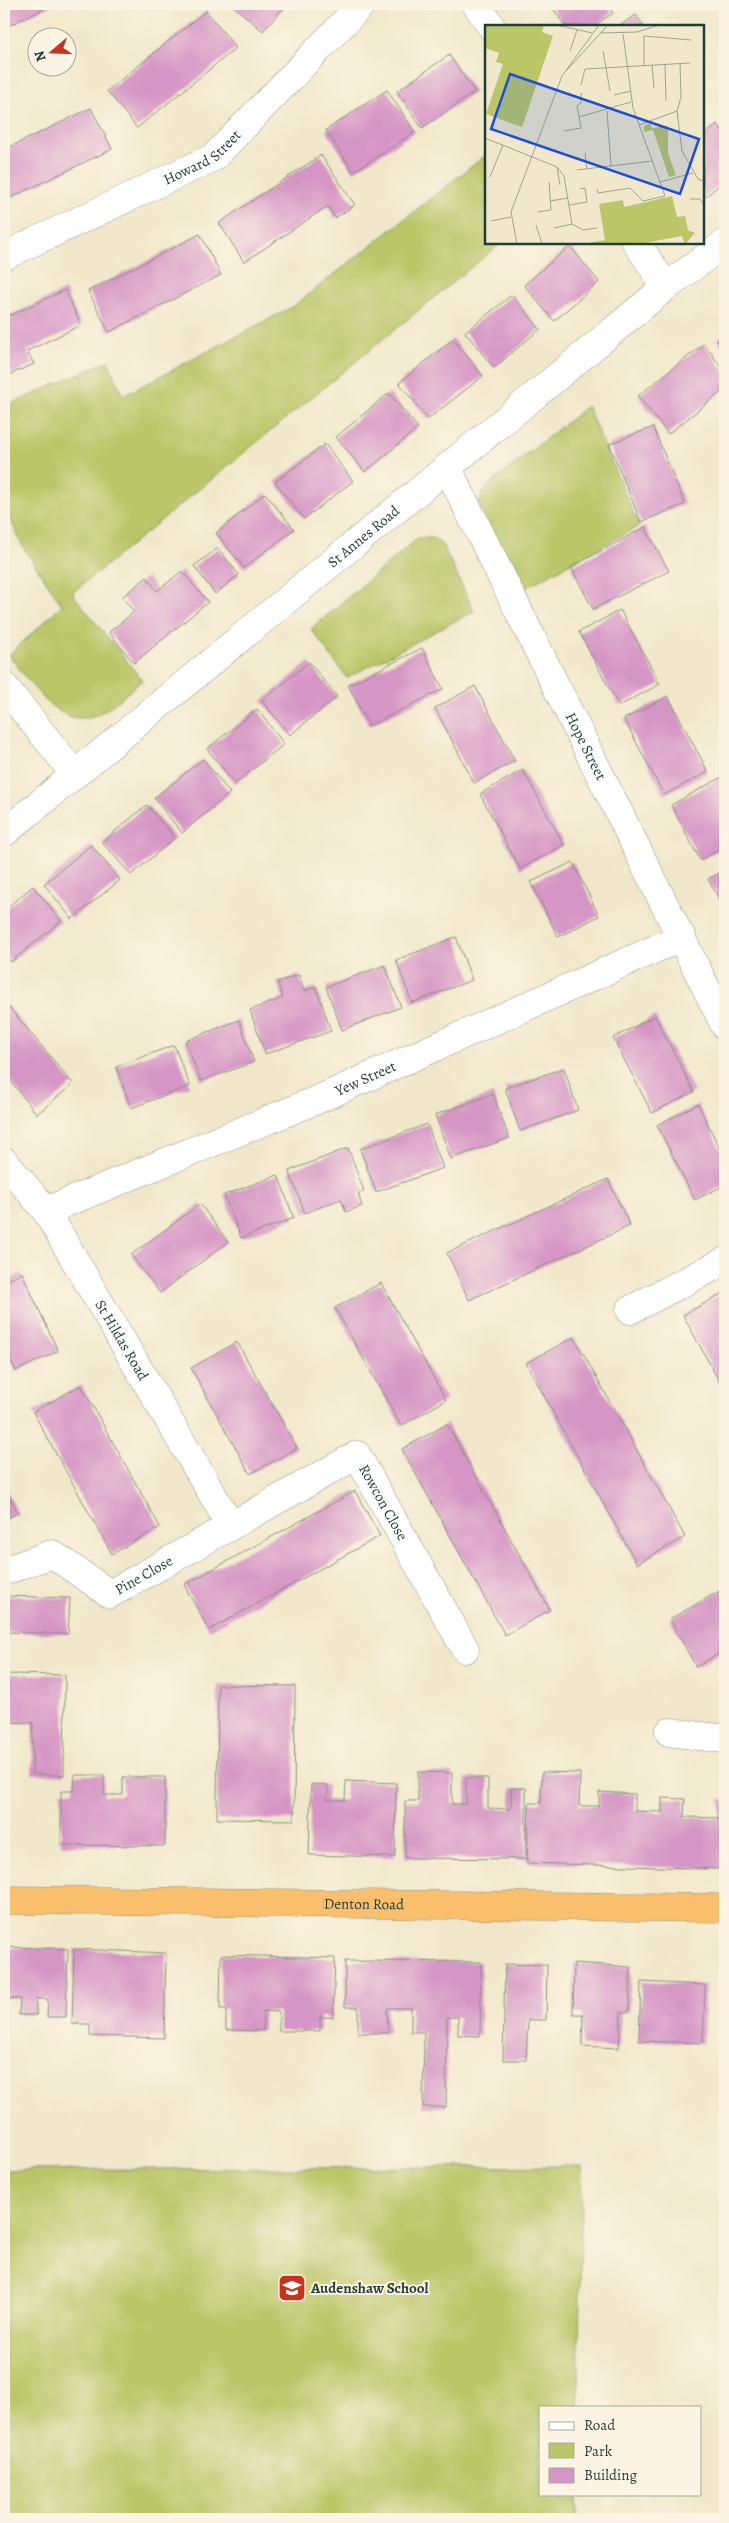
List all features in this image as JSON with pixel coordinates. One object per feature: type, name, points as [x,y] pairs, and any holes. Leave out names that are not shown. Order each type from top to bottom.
[{"type":"highway","name":"Denton Road","points":[[4,1900],[725,1908]]},
{"type":"street","name":"Howard Street","points":[[4,256],[214,157],[362,4]]},
{"type":"street","points":[[476,4],[490,25]]},
{"type":"street","name":"St Annes Road","points":[[4,833],[74,773],[666,287],[725,243]]},
{"type":"street","points":[[637,244],[666,287]]},
{"type":"street","name":"Hope Street","points":[[447,467],[725,1026]]},
{"type":"street","points":[[4,686],[74,773]]},
{"type":"street","name":"Yew Street","points":[[46,1211],[319,1099],[682,937]]},
{"type":"street","name":"St Hildas Road","points":[[4,1161],[46,1211],[231,1526]]},
{"type":"street","points":[[630,1310],[725,1261]]},
{"type":"street","name":"Rowcon Close","points":[[231,1526],[357,1456],[465,1649]]},
{"type":"street","name":"Pine Close","points":[[4,1571],[52,1554],[110,1594],[231,1526]]},
{"type":"street","points":[[670,1732],[725,1739]]},
{"type":"green space","points":[[485,156],[485,244],[500,244],[72,593],[142,680],[122,698],[100,713],[85,718],[72,717],[59,711],[36,691],[9,655],[62,605],[23,547],[4,505],[4,407],[108,361],[123,396],[294,306]]},
{"type":"green space","points":[[587,406],[639,526],[523,589],[479,506],[482,494],[490,484]]},
{"type":"green space","points":[[418,538],[433,538],[443,546],[474,611],[347,678],[311,629]]},
{"type":"green space","name":"Audenshaw School","points":[[582,2166],[578,2406],[539,2406],[539,2496],[577,2496],[576,2519],[4,2519],[4,2170]]},
{"type":"building","points":[[4,4],[54,4],[4,28]]},
{"type":"building","points":[[231,4],[287,4],[263,31]]},
{"type":"building","points":[[550,4],[606,4],[613,13],[595,25],[564,25]]},
{"type":"building","points":[[206,11],[236,48],[137,128],[107,91]]},
{"type":"building","points":[[636,15],[643,25],[621,25]]},
{"type":"building","points":[[449,55],[475,92],[422,128],[397,91]]},
{"type":"building","points":[[387,90],[415,132],[353,172],[326,130]]},
{"type":"building","points":[[91,108],[112,149],[4,201],[4,150]]},
{"type":"building","points":[[717,124],[725,134],[725,180],[704,198],[704,136]]},
{"type":"building","points":[[321,155],[355,205],[335,218],[328,206],[244,262],[219,223]]},
{"type":"building","points":[[200,234],[221,275],[109,332],[88,291]]},
{"type":"building","points":[[570,246],[599,282],[554,321],[524,285]]},
{"type":"building","points":[[65,290],[81,325],[27,351],[34,364],[4,377],[4,318]]},
{"type":"building","points":[[512,295],[540,329],[494,368],[465,332]]},
{"type":"building","points":[[725,333],[725,350],[717,340]]},
{"type":"building","points":[[453,339],[483,376],[428,419],[399,383]]},
{"type":"building","points":[[704,344],[725,372],[725,389],[668,434],[638,396]]},
{"type":"building","points":[[389,393],[418,428],[365,472],[336,437]]},
{"type":"building","points":[[653,427],[685,504],[641,522],[609,444]]},
{"type":"building","points":[[325,444],[353,481],[304,519],[275,482]]},
{"type":"building","points":[[265,493],[294,529],[244,568],[216,533]]},
{"type":"building","points":[[645,527],[669,571],[593,609],[571,567]]},
{"type":"building","points":[[218,548],[239,575],[215,594],[194,566]]},
{"type":"building","points":[[182,571],[208,602],[134,663],[109,632],[134,612],[122,597],[147,577],[157,591]]},
{"type":"building","points":[[620,610],[660,684],[619,706],[579,632]]},
{"type":"building","points":[[422,648],[443,689],[369,726],[348,685]]},
{"type":"building","points":[[309,662],[337,697],[290,735],[262,701]]},
{"type":"building","points":[[475,686],[515,761],[474,783],[435,708]]},
{"type":"building","points":[[668,696],[708,772],[664,795],[624,719]]},
{"type":"building","points":[[257,709],[284,744],[235,784],[207,749]]},
{"type":"building","points":[[203,759],[230,793],[182,833],[154,798]]},
{"type":"building","points":[[523,770],[564,845],[520,869],[480,794]]},
{"type":"building","points":[[724,776],[725,847],[700,860],[671,805]]},
{"type":"building","points":[[147,805],[175,838],[131,875],[102,842]]},
{"type":"building","points":[[91,845],[120,880],[72,919],[44,884]]},
{"type":"building","points":[[573,862],[599,916],[558,937],[531,882]]},
{"type":"building","points":[[725,870],[725,910],[708,879]]},
{"type":"building","points":[[33,886],[61,921],[11,962],[4,952],[4,910]]},
{"type":"building","points":[[456,937],[472,980],[412,1003],[396,960]]},
{"type":"building","points":[[385,965],[401,1007],[342,1030],[326,987]]},
{"type":"building","points":[[299,975],[304,991],[316,987],[331,1031],[265,1054],[250,1010],[283,998],[277,982]]},
{"type":"building","points":[[4,1001],[73,1084],[37,1114],[4,1073]]},
{"type":"building","points":[[655,1016],[694,1092],[652,1113],[613,1038]]},
{"type":"building","points":[[239,1020],[254,1062],[201,1081],[185,1041]]},
{"type":"building","points":[[174,1045],[190,1086],[131,1108],[116,1067]]},
{"type":"building","points":[[564,1068],[578,1110],[520,1131],[505,1088]]},
{"type":"building","points":[[493,1094],[509,1138],[451,1159],[435,1115]]},
{"type":"building","points":[[698,1104],[725,1159],[725,1185],[695,1200],[657,1125]]},
{"type":"building","points":[[427,1124],[443,1168],[376,1192],[360,1149]]},
{"type":"building","points":[[348,1148],[364,1191],[358,1194],[362,1206],[346,1212],[341,1199],[305,1213],[289,1171]]},
{"type":"building","points":[[278,1175],[294,1218],[241,1238],[224,1195]]},
{"type":"building","points":[[608,1179],[630,1226],[469,1300],[447,1253]]},
{"type":"building","points":[[200,1204],[228,1242],[160,1293],[131,1255]]},
{"type":"building","points":[[22,1273],[58,1351],[16,1371],[4,1346],[4,1282]]},
{"type":"building","points":[[381,1283],[446,1400],[401,1426],[335,1308]]},
{"type":"building","points":[[725,1292],[725,1392],[683,1315]]},
{"type":"building","points":[[574,1337],[685,1537],[637,1564],[526,1363]]},
{"type":"building","points":[[237,1342],[297,1448],[250,1474],[191,1368]]},
{"type":"building","points":[[81,1385],[160,1527],[112,1554],[33,1412]]},
{"type":"building","points":[[447,1424],[550,1610],[505,1635],[402,1449]]},
{"type":"building","points":[[4,1485],[18,1513],[4,1520]]},
{"type":"building","points":[[355,1491],[380,1536],[209,1630],[184,1585]]},
{"type":"building","points":[[725,1588],[725,1650],[696,1667],[670,1619]]},
{"type":"building","points":[[4,1596],[70,1598],[68,1634],[4,1632]]},
{"type":"building","points":[[4,1674],[65,1675],[64,1775],[32,1774],[33,1723],[4,1722]]},
{"type":"building","points":[[218,1685],[295,1686],[294,1820],[217,1819]]},
{"type":"building","points":[[418,1772],[452,1773],[452,1804],[466,1804],[466,1778],[488,1778],[488,1808],[511,1809],[511,1788],[526,1788],[526,1859],[405,1858],[405,1801],[418,1801]]},
{"type":"building","points":[[542,1772],[580,1773],[579,1806],[599,1806],[599,1792],[635,1794],[635,1811],[662,1812],[662,1798],[685,1799],[684,1817],[720,1818],[720,1798],[725,1799],[725,1869],[527,1863],[529,1803],[541,1803]]},
{"type":"building","points":[[75,1775],[104,1775],[104,1795],[123,1795],[123,1777],[165,1777],[165,1846],[61,1845],[61,1791],[74,1791]]},
{"type":"building","points":[[346,1781],[396,1783],[395,1857],[309,1855],[311,1784],[328,1785],[327,1800],[345,1800]]},
{"type":"building","points":[[4,1947],[68,1949],[66,2017],[47,2017],[48,1999],[36,1999],[36,2015],[19,2015],[20,1999],[4,1998]]},
{"type":"building","points":[[74,1949],[166,1953],[164,2038],[90,2036],[90,2024],[72,2024]]},
{"type":"building","points":[[221,1955],[335,1958],[333,2017],[320,2017],[320,2031],[279,2031],[279,2012],[263,2011],[263,2031],[226,2030],[226,2009],[220,2009]]},
{"type":"building","points":[[345,1961],[481,1962],[480,2036],[458,2035],[458,2017],[447,2017],[446,2107],[423,2107],[424,2032],[411,2032],[411,2008],[387,2008],[388,2033],[358,2033],[358,2007],[345,2007]]},
{"type":"building","points":[[574,1963],[631,1967],[629,2012],[621,2012],[619,2048],[582,2046],[583,2014],[573,2014]]},
{"type":"building","points":[[505,1964],[547,1965],[546,2020],[528,2020],[526,2060],[503,2060]]},
{"type":"building","points":[[641,1982],[705,1985],[703,2043],[639,2041]]},
{"type":"place","name":"Audenshaw School","points":[[292,2288]]}]
